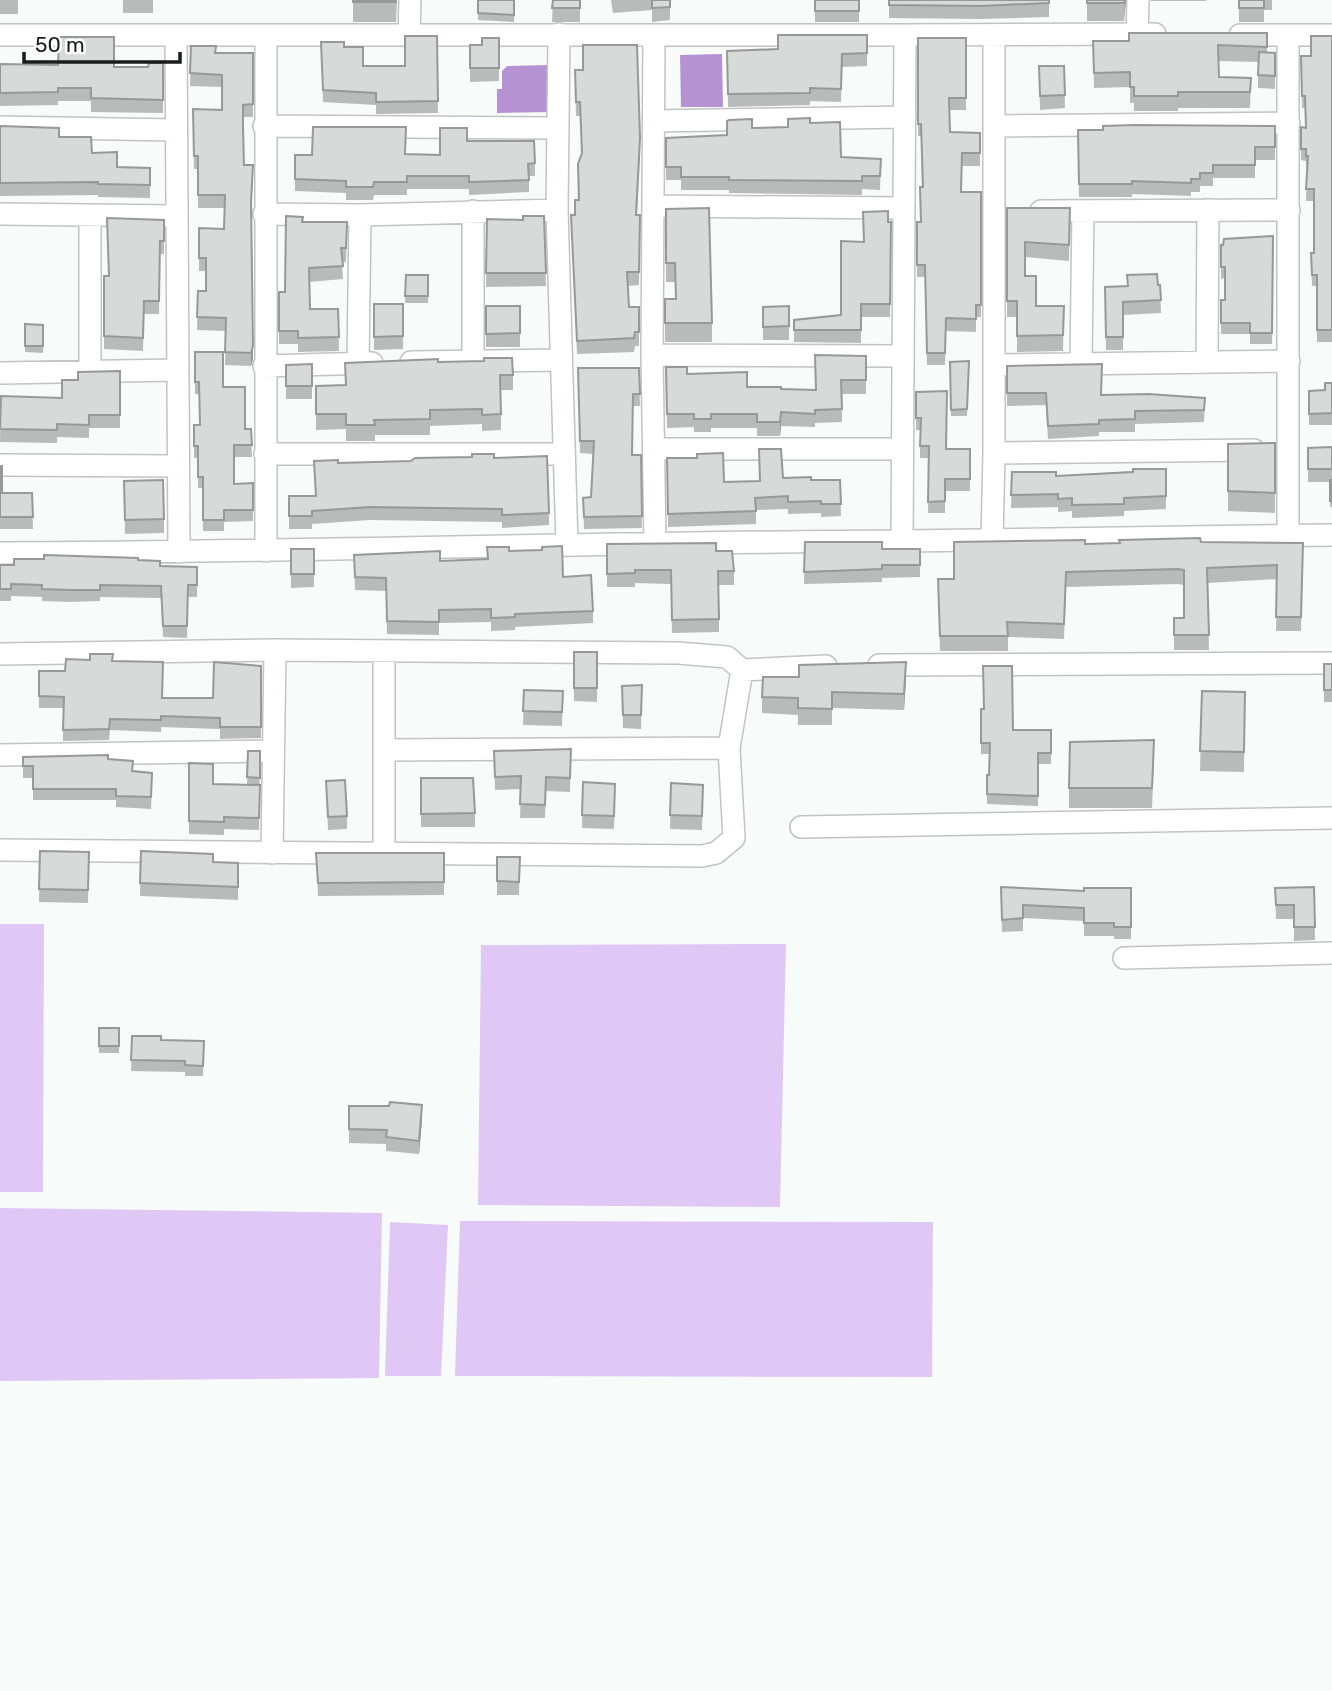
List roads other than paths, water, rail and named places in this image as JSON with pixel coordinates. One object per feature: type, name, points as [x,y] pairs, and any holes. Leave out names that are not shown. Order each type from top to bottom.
[{"type":"street","points":[[409,34],[410,0]]},
{"type":"street","points":[[1138,0],[1138,34]]},
{"type":"street","points":[[559,34],[556,210],[567,545]]},
{"type":"street","points":[[0,35],[1179,34]]},
{"type":"street","points":[[176,35],[179,552]]},
{"type":"street","points":[[902,541],[905,35]]},
{"type":"street","points":[[1220,35],[1332,35]]},
{"type":"street","points":[[1288,35],[1288,536]]},
{"type":"street","points":[[265,36],[266,551]]},
{"type":"street","points":[[654,36],[652,355],[656,542]]},
{"type":"street","points":[[992,540],[995,127],[993,36]]},
{"type":"street","points":[[654,121],[905,117]]},
{"type":"street","points":[[995,127],[1289,123]]},
{"type":"street","points":[[264,126],[556,128]]},
{"type":"street","points":[[0,127],[175,130]]},
{"type":"street","points":[[653,206],[904,208]]},
{"type":"street","points":[[264,214],[360,215],[556,210]]},
{"type":"street","points":[[1207,362],[1208,210]]},
{"type":"street","points":[[993,211],[1289,210]]},
{"type":"street","points":[[473,211],[473,360]]},
{"type":"street","points":[[1081,364],[1083,211]]},
{"type":"street","points":[[0,214],[177,216]]},
{"type":"street","points":[[358,363],[360,215]]},
{"type":"street","points":[[90,216],[90,371]]},
{"type":"street","points":[[652,355],[902,356]]},
{"type":"street","points":[[264,366],[560,360]]},
{"type":"street","points":[[993,365],[1289,361]]},
{"type":"street","points":[[0,373],[177,370]]},
{"type":"street","points":[[654,449],[902,449]]},
{"type":"street","points":[[994,453],[1289,450]]},
{"type":"street","points":[[265,454],[563,454]]},
{"type":"street","points":[[0,465],[177,466]]},
{"type":"street","points":[[0,553],[266,551],[656,542],[1332,535]]},
{"type":"street","points":[[272,853],[275,650]]},
{"type":"street","points":[[0,654],[275,650],[678,653],[727,657],[742,670],[850,666],[1332,663]]},
{"type":"street","points":[[384,651],[384,853]]},
{"type":"street","points":[[0,850],[688,856],[716,853],[734,838],[729,748],[742,670]]},
{"type":"street","points":[[384,750],[729,748]]},
{"type":"street","points":[[0,755],[273,751]]},
{"type":"street","points":[[802,827],[1332,818]]},
{"type":"street","points":[[1124,958],[1332,953]]}]
